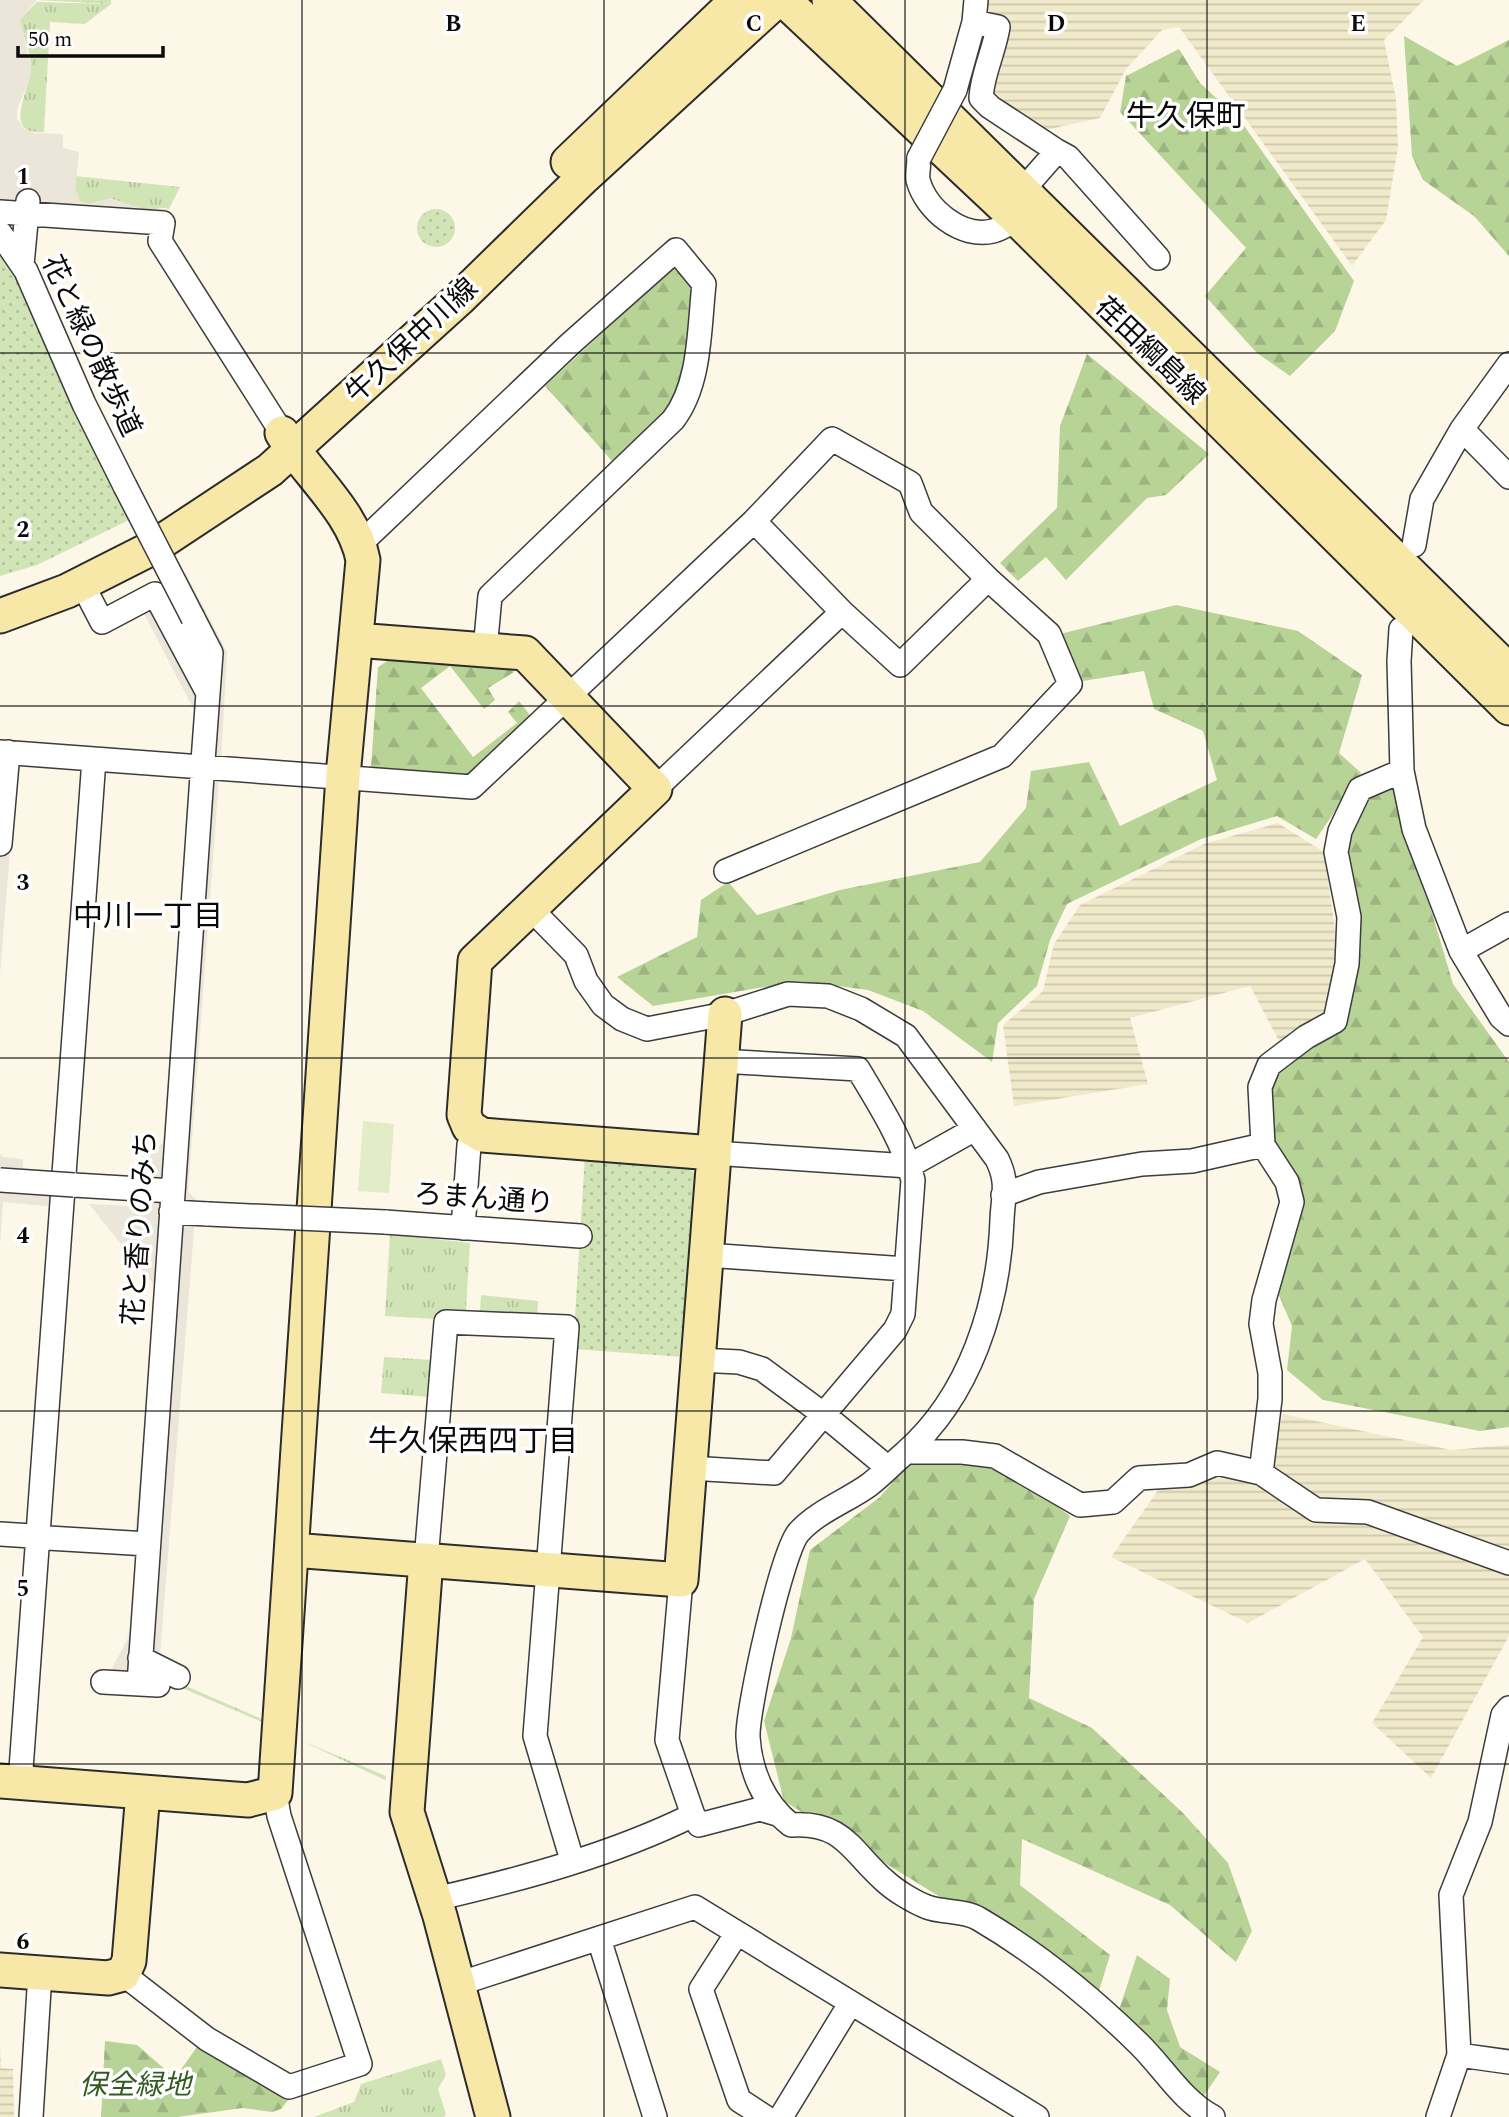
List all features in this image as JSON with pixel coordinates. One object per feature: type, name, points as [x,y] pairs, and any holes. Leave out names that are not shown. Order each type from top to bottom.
[{"type":"street","name":"牛久保中川線","points":[[0,616],[67,590],[152,548],[232,498],[443,284],[737,0]]},
{"type":"street","name":"牛久保中川線","points":[[0,592],[56,573],[141,531],[287,442],[461,298],[584,177],[777,0]]},
{"type":"street","name":"荏田綱島線","points":[[784,0],[1019,205],[1509,671]]},
{"type":"street","name":"荏田綱島線","points":[[829,0],[1019,205],[1509,708]]},
{"type":"street","points":[[1057,151],[1019,205],[992,231],[964,231],[940,214],[924,193],[918,178],[919,158],[955,90],[975,11],[999,27],[994,55],[982,82],[981,98],[990,107],[1068,157],[1158,258]]},
{"type":"street","points":[[22,265],[28,208]]},
{"type":"street","points":[[0,212],[28,208],[163,223],[160,241],[287,442],[346,517],[359,544],[363,561],[344,776],[275,1793],[279,1816],[360,2064],[289,2087],[207,2039],[123,1974]]},
{"type":"street","name":"花と緑の散歩道","points":[[0,233],[22,265],[84,404],[193,618]]},
{"type":"street","points":[[359,544],[570,344],[676,250],[704,284],[691,385],[686,404],[673,420],[490,596],[485,650]]},
{"type":"street","points":[[1414,545],[1422,499],[1462,429],[1509,364]]},
{"type":"street","points":[[1462,429],[1509,477]]},
{"type":"street","points":[[0,844],[4,752],[472,787],[754,521],[832,439],[910,483],[921,512],[988,579],[1049,634],[1070,684],[1002,756],[726,871]]},
{"type":"street","points":[[754,521],[842,612],[900,665],[988,579]]},
{"type":"street","points":[[89,597],[102,622],[155,594],[208,693]]},
{"type":"street","points":[[842,612],[475,961],[464,1115],[469,1127],[482,1135],[909,1166],[975,1129]]},
{"type":"street","name":"花と香りのみち","points":[[158,1682],[140,1658],[154,1550],[172,1202],[211,653],[193,618]]},
{"type":"street","points":[[1401,629],[1399,661],[1402,771],[1414,829],[1461,951],[1501,1017],[1509,1024]]},
{"type":"street","points":[[356,640],[525,653],[655,789]]},
{"type":"street","points":[[94,760],[10,1782],[248,1800],[275,1793]]},
{"type":"street","points":[[1261,1474],[1270,1399],[1270,1373],[1261,1324],[1264,1300],[1292,1202],[1287,1182],[1262,1145],[1260,1087],[1269,1065],[1306,1037],[1335,1021],[1347,964],[1349,917],[1336,852],[1340,831],[1360,789],[1402,771]]},
{"type":"street","points":[[530,908],[576,955],[586,981],[603,1005],[622,1019],[646,1029],[725,1014],[788,994],[828,996],[861,1009],[906,1036],[975,1129],[1006,1177],[1001,1266],[983,1334],[939,1418],[870,1484],[828,1509],[797,1534],[785,1562],[755,1691],[748,1736],[753,1768],[765,1798],[776,1814]]},
{"type":"street","points":[[1461,951],[1509,924]]},
{"type":"street","points":[[725,1014],[667,1740],[693,1815],[699,1825],[760,1809],[776,1814],[791,1825],[811,1824],[829,1829],[855,1847],[886,1882],[927,1907],[976,1917],[1087,1994],[1155,2059],[1196,2108],[1213,2117]]},
{"type":"street","points":[[690,1468],[774,1473],[895,1330],[903,1314],[913,1180],[909,1166],[858,1069],[720,1060]]},
{"type":"street","points":[[463,1228],[469,1145]]},
{"type":"street","points":[[1003,1195],[1039,1182],[1142,1164],[1192,1161],[1262,1145]]},
{"type":"street","name":"ろまん通り","points":[[1,1174],[95,1187],[141,1190],[202,1210],[580,1236]]},
{"type":"street","points":[[706,1255],[906,1269]]},
{"type":"street","points":[[493,2117],[435,1899],[407,1812],[446,1322],[567,1327],[535,1736],[572,1860]]},
{"type":"street","points":[[698,1360],[739,1362],[762,1369],[823,1414],[887,1468]]},
{"type":"street","points":[[906,1452],[962,1452],[995,1456],[1080,1505],[1113,1502],[1139,1478],[1189,1475],[1217,1463],[1261,1474],[1316,1510],[1367,1512],[1509,1563]]},
{"type":"street","points":[[0,1534],[154,1550]]},
{"type":"street","points":[[292,1550],[681,1580]]},
{"type":"street","points":[[140,1658],[158,1682]]},
{"type":"street","points":[[103,1682],[158,1682]]},
{"type":"street","points":[[1438,2117],[1459,2055],[1451,1895],[1479,1822],[1503,1715],[1509,1708]]},
{"type":"street","points":[[123,1974],[129,1961],[143,1792]]},
{"type":"street","points":[[435,1899],[517,1880],[645,1837],[693,1815]]},
{"type":"street","points":[[458,1983],[695,1907],[1037,2117]]},
{"type":"street","points":[[737,1933],[701,1989],[738,2100],[765,2117]]},
{"type":"street","points":[[599,1939],[655,2117]]},
{"type":"street","points":[[0,1970],[108,1978],[123,1974]]},
{"type":"street","points":[[31,2117],[40,1973]]},
{"type":"street","points":[[780,2117],[850,2004]]},
{"type":"street","points":[[1459,2055],[1509,2062]]},
{"type":"shaded area","points":[[0,0],[37,0],[20,19],[31,67],[30,79],[17,109],[17,118],[24,129],[34,133],[63,134],[63,148],[79,152],[75,189],[80,201],[89,204],[110,198],[146,210],[169,209],[162,222],[0,208]]},
{"type":"shaded area","points":[[988,0],[1424,0],[1384,40],[1396,99],[1398,147],[1386,220],[1352,266],[1179,27],[1162,30],[1126,69],[1100,118],[1041,131],[990,96]]},
{"type":"shaded area","points":[[186,574],[227,652],[221,762],[192,760],[196,714],[137,600]]},
{"type":"shaded area","points":[[0,744],[17,763],[0,975]]},
{"type":"shaded area","points":[[191,775],[219,778],[188,1192],[196,1199],[196,1205],[159,1667],[106,1680],[130,1634],[135,1557],[74,1549],[135,1534],[156,1287],[89,1204],[128,1206],[132,1170],[163,1143]]},
{"type":"shaded area","points":[[1278,823],[1324,852],[1339,957],[1324,1018],[1281,1045],[1250,986],[1130,1018],[1148,1084],[1014,1106],[1003,1025],[1043,991],[1054,944],[1080,905],[1204,844]]},
{"type":"shaded area","points":[[0,1153],[3,1157],[23,1159],[23,1168],[59,1171],[56,1207],[3,1202],[0,1246]]},
{"type":"shaded area","points":[[1283,1414],[1451,1450],[1509,1445],[1509,1636],[1431,1778],[1372,1723],[1423,1637],[1365,1559],[1248,1623],[1111,1557],[1175,1466],[1270,1466]]},
{"type":"shaded area","points":[[0,2043],[1,2068],[13,2069],[14,2117],[0,2117]]},
{"type":"green space","points":[[37,0],[111,0],[111,4]]},
{"type":"green space","points":[[37,2],[111,4],[85,24],[50,22],[44,132],[23,127],[21,119],[31,67],[20,19]]},
{"type":"green space","points":[[1404,36],[1457,66],[1509,40],[1509,256],[1474,216],[1423,180],[1412,156]]},
{"type":"green space","points":[[1179,49],[1200,83],[1240,120],[1354,281],[1335,331],[1290,376],[1257,353],[1205,296],[1246,248],[1120,112],[1126,76]]},
{"type":"green space","points":[[75,176],[180,187],[169,209],[146,210],[106,200],[89,205],[80,201],[75,189]]},
{"type":"green space","points":[[436,209],[449,215],[455,228],[449,241],[436,247],[423,241],[417,228],[423,215]]},
{"type":"green space","points":[[0,246],[24,277],[129,520],[37,565],[0,576]]},
{"type":"green space","points":[[678,263],[694,281],[680,399],[613,462],[545,386]]},
{"type":"green space","points":[[1087,354],[1209,454],[1166,495],[1147,498],[1066,580],[1046,557],[1018,581],[1000,563],[1057,508],[1060,426]]},
{"type":"green space","points":[[1176,605],[1298,631],[1362,675],[1339,753],[1361,773],[1316,839],[1277,816],[1201,839],[1067,904],[1050,940],[1037,986],[998,1023],[992,1062],[923,1011],[868,990],[800,981],[653,1006],[617,977],[697,937],[701,900],[728,882],[757,915],[840,890],[980,862],[1026,808],[1031,771],[1089,762],[1120,826],[1217,780],[1203,731],[1154,709],[1144,671],[1077,682],[1060,634]]},
{"type":"green space","points":[[389,660],[512,669],[514,672],[488,688],[495,700],[484,709],[450,666],[421,688],[473,757],[517,723],[508,712],[519,701],[533,719],[482,769],[463,778],[371,767],[378,667]]},
{"type":"green space","points":[[1394,784],[1453,984],[1509,1062],[1509,1427],[1480,1431],[1323,1400],[1287,1370],[1292,1326],[1272,1279],[1285,1169],[1268,1142],[1269,1094],[1280,1067],[1331,1036],[1356,982],[1346,827],[1362,792]]},
{"type":"green space","points":[[363,1121],[394,1124],[389,1193],[358,1191]]},
{"type":"green space","points":[[585,1155],[686,1163],[697,1177],[684,1357],[573,1349]]},
{"type":"green space","points":[[390,1234],[470,1243],[466,1310],[446,1309],[446,1314],[434,1319],[385,1316]]},
{"type":"green space","points":[[481,1295],[538,1301],[537,1318],[480,1312]]},
{"type":"green space","points":[[384,1357],[433,1360],[430,1397],[381,1393]]},
{"type":"green space","points":[[916,1455],[1002,1465],[1070,1516],[1034,1599],[1029,1698],[1092,1728],[1183,1813],[1228,1863],[1252,1931],[1236,1962],[1170,1905],[1022,1839],[1020,1885],[1110,1955],[1098,1994],[784,1801],[764,1721],[791,1638],[810,1550],[880,1497]]},
{"type":"green space","points":[[163,1676],[262,1719],[262,1722],[161,1679]]},
{"type":"green space","points":[[302,1741],[386,1776],[386,1779],[385,1780]]},
{"type":"green space","points":[[1137,1955],[1170,1979],[1167,2010],[1180,2047],[1220,2072],[1201,2100],[1118,2013]]},
{"type":"green space","name":"保全緑地","points":[[105,2041],[137,2045],[175,2078],[199,2044],[289,2099],[281,2109],[272,2112],[243,2108],[177,2117],[101,2117]]},
{"type":"green space","points":[[441,2059],[446,2075],[438,2089],[446,2114],[444,2117],[314,2117],[354,2102],[361,2084]]},
{"type":"district","name":"牛久保町","points":[[1186,117]]},
{"type":"district","name":"中川一丁目","points":[[148,917]]},
{"type":"district","name":"牛久保西四丁目","points":[[473,1442]]}]
